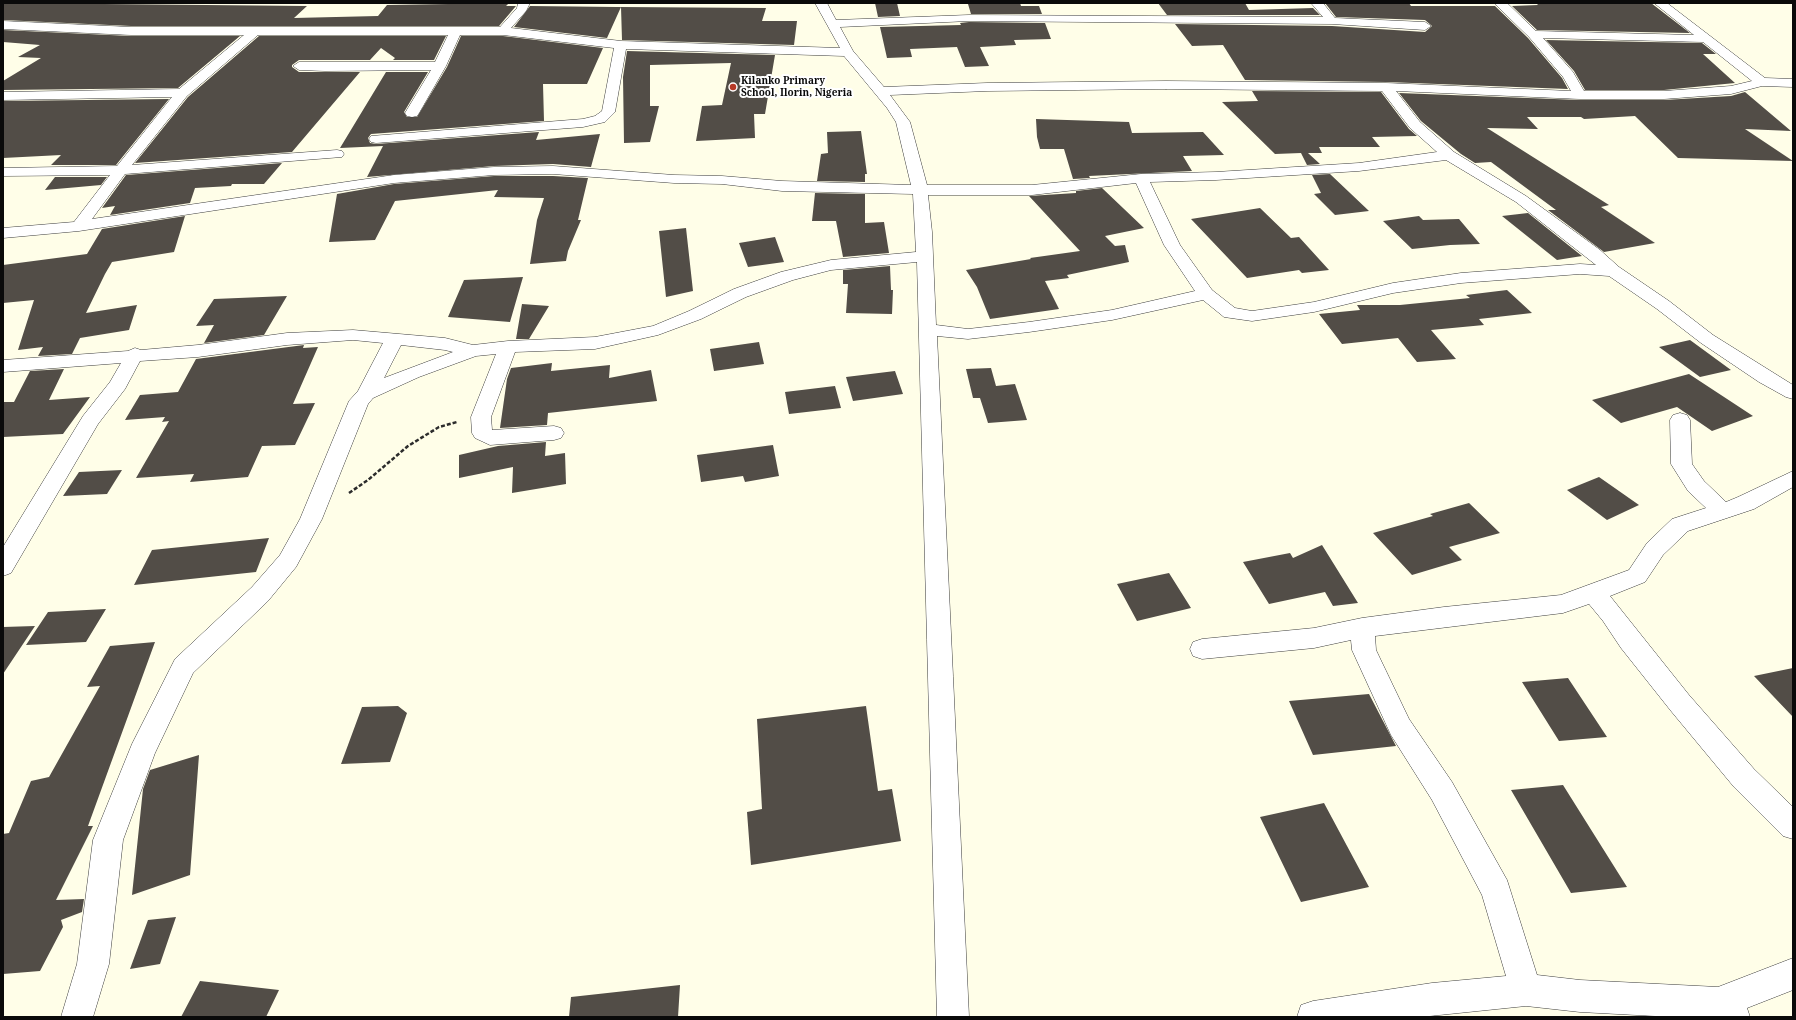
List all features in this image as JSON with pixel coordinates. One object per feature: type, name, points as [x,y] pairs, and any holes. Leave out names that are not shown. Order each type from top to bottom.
[{"type":"street","points":[[503,31],[522,9],[524,3]]},
{"type":"street","points":[[821,3],[834,24],[848,52],[879,91],[894,106],[903,122],[912,152],[920,190],[925,256],[953,1017]]},
{"type":"street","points":[[1317,3],[1332,21]]},
{"type":"street","points":[[1500,3],[1533,34],[1568,75],[1580,95]]},
{"type":"street","points":[[1660,3],[1762,82]]},
{"type":"street","points":[[1174,9],[1184,20]]},
{"type":"street","points":[[834,24],[968,18],[1030,13],[1184,20],[1332,21],[1425,26]]},
{"type":"street","points":[[3,25],[131,31],[503,31],[621,45],[848,52]]},
{"type":"street","points":[[412,112],[440,66],[456,31]]},
{"type":"street","points":[[79,226],[182,93],[255,32]]},
{"type":"street","points":[[1533,34],[1707,39]]},
{"type":"street","points":[[376,139],[576,124],[600,119],[608,112],[621,45]]},
{"type":"street","points":[[299,66],[440,66]]},
{"type":"street","points":[[879,91],[987,87],[1166,85],[1386,87],[1580,95],[1698,93],[1731,90],[1762,82],[1793,83]]},
{"type":"street","points":[[1386,87],[1415,125],[1449,155],[1521,200],[1594,254],[1613,271],[1663,305],[1708,339],[1766,378],[1793,393]]},
{"type":"street","points":[[3,96],[182,93]]},
{"type":"street","points":[[3,172],[121,170],[337,154]]},
{"type":"street","points":[[3,233],[79,226],[387,180],[494,171],[552,170],[674,179],[722,180],[782,186],[920,190],[1032,190],[1141,178],[1216,176],[1359,167],[1449,155]]},
{"type":"street","points":[[1141,178],[1172,245],[1206,294],[1230,312],[1252,316],[1314,308],[1393,288],[1461,278],[1580,269],[1613,271]]},
{"type":"street","points":[[366,394],[412,373],[473,351],[508,347],[595,343],[635,335],[658,330],[695,315],[740,293],[787,276],[831,265],[925,256]]},
{"type":"street","points":[[927,330],[968,334],[1029,327],[1112,315],[1206,294]]},
{"type":"street","points":[[3,366],[135,354],[198,351],[287,339],[353,335],[445,344],[473,351]]},
{"type":"street","points":[[77,1017],[93,964],[108,840],[142,753],[184,666],[260,594],[288,561],[295,545],[311,519],[359,401],[366,394],[395,339]]},
{"type":"street","points":[[508,347],[481,417],[482,433],[490,438],[554,433]]},
{"type":"street","points":[[3,567],[90,421],[118,385],[135,354]]},
{"type":"street","points":[[1680,420],[1682,464],[1696,486],[1722,511]]},
{"type":"street","points":[[1202,649],[1235,647],[1260,642],[1314,638],[1362,628],[1444,617],[1563,604],[1637,576],[1655,549],[1680,525],[1746,503],[1793,478]]},
{"type":"street","points":[[1592,592],[1612,614],[1630,641],[1680,703],[1744,778],[1793,826]]},
{"type":"street","points":[[1362,628],[1364,650],[1400,727],[1442,791],[1496,890],[1526,990]]},
{"type":"street","points":[[1313,1017],[1432,998],[1526,990],[1726,1010],[1793,974]]},
{"type":"path","points":[[311,519],[368,480],[408,446],[439,427],[481,417]]},
{"type":"building","points":[[3,3],[307,6],[294,18],[378,16],[387,5],[509,3],[506,6],[516,6],[499,26],[131,26],[3,20]]},
{"type":"building","points":[[875,3],[897,3],[900,16],[878,17]]},
{"type":"building","points":[[1020,3],[1021,6],[1039,6],[1042,14],[971,14],[968,4]]},
{"type":"building","points":[[1158,3],[1245,3],[1249,10],[1313,8],[1320,15],[1167,15]]},
{"type":"building","points":[[1325,3],[1409,3],[1411,6],[1495,6],[1528,38],[1562,78],[1568,89],[1386,82],[1245,80],[1223,45],[1192,46],[1175,24],[1332,26],[1425,32],[1432,26],[1425,20],[1336,17]]},
{"type":"building","points":[[1536,3],[1651,3],[1690,33],[1537,30],[1512,6],[1538,5]]},
{"type":"building","points":[[530,6],[621,7],[607,38],[514,27]]},
{"type":"building","points":[[621,7],[766,8],[762,21],[797,21],[794,45],[622,40]]},
{"type":"building","points":[[960,23],[1045,23],[1051,39],[1014,40],[1016,45],[980,47],[989,66],[965,67],[957,47],[910,49],[912,57],[887,58],[880,27],[961,25]]},
{"type":"building","points":[[3,30],[131,36],[240,36],[178,88],[3,90],[3,81],[41,58],[18,57],[40,45],[3,42]]},
{"type":"building","points":[[259,36],[446,36],[434,60],[393,60],[395,58],[381,48],[370,60],[299,60],[292,65],[292,67],[299,72],[360,72],[292,152],[135,163],[188,97]]},
{"type":"building","points":[[461,36],[503,36],[603,48],[587,84],[543,84],[544,121],[371,134],[368,138],[370,143],[376,144],[539,132],[536,140],[600,134],[591,167],[553,164],[494,166],[367,177],[383,146],[340,148],[386,72],[428,72],[404,112],[407,117],[417,117],[447,67]]},
{"type":"building","points":[[1546,40],[1702,43],[1716,54],[1703,54],[1735,83],[1664,90],[1585,90],[1574,71]]},
{"type":"building","points":[[627,51],[775,55],[765,114],[754,114],[755,138],[696,141],[702,106],[722,105],[731,63],[650,65],[650,106],[659,106],[650,142],[624,143],[623,77]]},
{"type":"building","points":[[1252,91],[1381,92],[1409,129],[1417,136],[1372,137],[1380,147],[1319,147],[1322,153],[1308,153],[1320,164],[1307,165],[1301,153],[1275,154],[1222,102],[1258,101]]},
{"type":"building","points":[[1745,92],[1791,131],[1745,129],[1793,161],[1678,158],[1635,116],[1584,119],[1581,117],[1527,117],[1538,129],[1487,128],[1609,205],[1601,207],[1655,243],[1604,252],[1548,210],[1556,210],[1491,162],[1475,163],[1461,154],[1421,121],[1399,93],[1580,100],[1664,100],[1731,96]]},
{"type":"building","points":[[169,99],[116,165],[51,165],[61,155],[3,158],[3,101]]},
{"type":"building","points":[[1036,119],[1129,122],[1132,133],[1203,132],[1224,155],[1183,156],[1192,171],[1089,176],[1090,178],[1073,179],[1064,149],[1040,149],[1037,137]]},
{"type":"building","points":[[861,131],[867,174],[865,174],[865,182],[817,181],[821,154],[828,153],[827,132]]},
{"type":"building","points":[[282,163],[264,184],[232,184],[231,186],[195,188],[190,203],[110,215],[115,206],[102,208],[126,175]]},
{"type":"building","points":[[1330,174],[1369,211],[1335,215],[1314,194],[1321,193],[1312,175]]},
{"type":"building","points":[[494,176],[553,176],[588,178],[578,220],[581,220],[568,251],[566,261],[530,264],[537,220],[544,198],[494,197],[498,190],[395,201],[375,240],[329,242],[337,194],[394,184]]},
{"type":"building","points":[[55,177],[107,177],[101,185],[45,190]]},
{"type":"building","points":[[1102,188],[1144,228],[1105,236],[1115,246],[1125,245],[1129,262],[1067,275],[1069,278],[1045,281],[1059,309],[990,319],[977,287],[966,270],[1031,259],[1030,258],[1080,251],[1029,196],[1076,193],[1076,191]]},
{"type":"building","points":[[815,193],[865,194],[865,223],[884,222],[889,253],[843,257],[836,221],[812,221]]},
{"type":"building","points":[[1260,208],[1291,238],[1299,237],[1329,270],[1302,273],[1299,270],[1247,278],[1191,219]]},
{"type":"building","points":[[1528,213],[1582,256],[1557,260],[1502,216]]},
{"type":"building","points":[[185,216],[174,252],[112,262],[86,313],[137,305],[129,330],[80,338],[72,354],[38,356],[43,347],[18,350],[34,300],[3,303],[3,265],[87,254],[102,229]]},
{"type":"building","points":[[1419,216],[1423,220],[1459,219],[1480,244],[1450,245],[1412,249],[1383,221]]},
{"type":"building","points":[[686,228],[693,291],[666,297],[659,231]]},
{"type":"building","points":[[775,237],[784,262],[748,267],[739,243]]},
{"type":"building","points":[[890,266],[891,290],[893,290],[892,314],[846,313],[848,284],[843,284],[843,270]]},
{"type":"building","points":[[523,277],[510,322],[448,317],[464,280]]},
{"type":"building","points":[[1507,290],[1532,313],[1479,319],[1484,325],[1431,330],[1456,359],[1417,362],[1398,338],[1342,344],[1319,314],[1360,310],[1357,305],[1400,305],[1470,298],[1466,295]]},
{"type":"building","points":[[287,296],[264,335],[204,343],[214,325],[196,326],[214,299]]},
{"type":"building","points":[[522,304],[549,306],[529,339],[516,339]]},
{"type":"building","points":[[1690,340],[1731,370],[1700,377],[1659,347]]},
{"type":"building","points":[[759,342],[764,364],[714,371],[710,349]]},
{"type":"building","points":[[304,345],[303,348],[318,347],[293,404],[315,403],[295,445],[262,446],[248,477],[190,482],[194,474],[136,478],[169,421],[162,422],[165,417],[125,420],[140,395],[178,392],[196,359]]},
{"type":"building","points":[[552,363],[551,371],[610,365],[609,378],[651,370],[657,401],[548,413],[547,425],[500,428],[507,379],[511,368]]},
{"type":"building","points":[[991,368],[996,386],[1015,384],[1027,420],[988,423],[980,398],[973,398],[966,369]]},
{"type":"building","points":[[64,369],[49,400],[90,397],[63,434],[3,437],[3,402],[14,402],[30,371]]},
{"type":"building","points":[[895,371],[903,394],[853,401],[846,377]]},
{"type":"building","points":[[1689,374],[1753,416],[1712,431],[1677,407],[1621,423],[1592,400]]},
{"type":"building","points":[[835,386],[841,408],[789,414],[785,392]]},
{"type":"building","points":[[546,442],[545,456],[565,453],[566,484],[512,493],[513,467],[459,478],[459,455],[498,446]]},
{"type":"building","points":[[773,445],[779,476],[745,482],[743,476],[701,482],[697,455]]},
{"type":"building","points":[[122,470],[107,494],[63,496],[79,472]]},
{"type":"building","points":[[1599,477],[1639,505],[1607,520],[1567,490]]},
{"type":"building","points":[[1469,503],[1500,533],[1449,547],[1462,560],[1412,575],[1373,533],[1433,516],[1430,514]]},
{"type":"building","points":[[269,538],[256,572],[134,585],[152,550]]},
{"type":"building","points":[[1322,545],[1358,603],[1333,606],[1325,592],[1269,604],[1243,562],[1290,553],[1293,558]]},
{"type":"building","points":[[1169,573],[1191,608],[1137,621],[1117,584]]},
{"type":"building","points":[[106,609],[86,642],[26,645],[48,612]]},
{"type":"building","points":[[35,626],[3,674],[3,627]]},
{"type":"building","points":[[155,642],[88,826],[93,826],[56,900],[84,899],[82,912],[61,920],[63,927],[40,971],[3,974],[3,834],[9,833],[31,781],[49,777],[100,686],[87,687],[110,646]]},
{"type":"building","points":[[1793,668],[1793,717],[1754,676]]},
{"type":"building","points":[[1568,678],[1607,737],[1559,741],[1522,682]]},
{"type":"building","points":[[1369,694],[1396,746],[1313,755],[1289,701]]},
{"type":"building","points":[[398,706],[407,713],[390,762],[341,764],[362,707]]},
{"type":"building","points":[[866,706],[878,791],[892,789],[901,841],[751,865],[747,812],[762,809],[757,719]]},
{"type":"building","points":[[199,755],[190,875],[132,895],[143,789],[150,770]]},
{"type":"building","points":[[1563,785],[1627,887],[1571,893],[1511,790]]},
{"type":"building","points":[[1324,803],[1369,887],[1301,902],[1260,817]]},
{"type":"building","points":[[176,917],[160,964],[130,969],[148,920]]},
{"type":"building","points":[[200,981],[279,990],[266,1017],[181,1017]]},
{"type":"building","points":[[680,985],[678,1017],[569,1017],[571,997]]},
{"type":"place","name":"Kilanko Primary School, Ilorin, Nigeria","points":[[733,87]]}]
